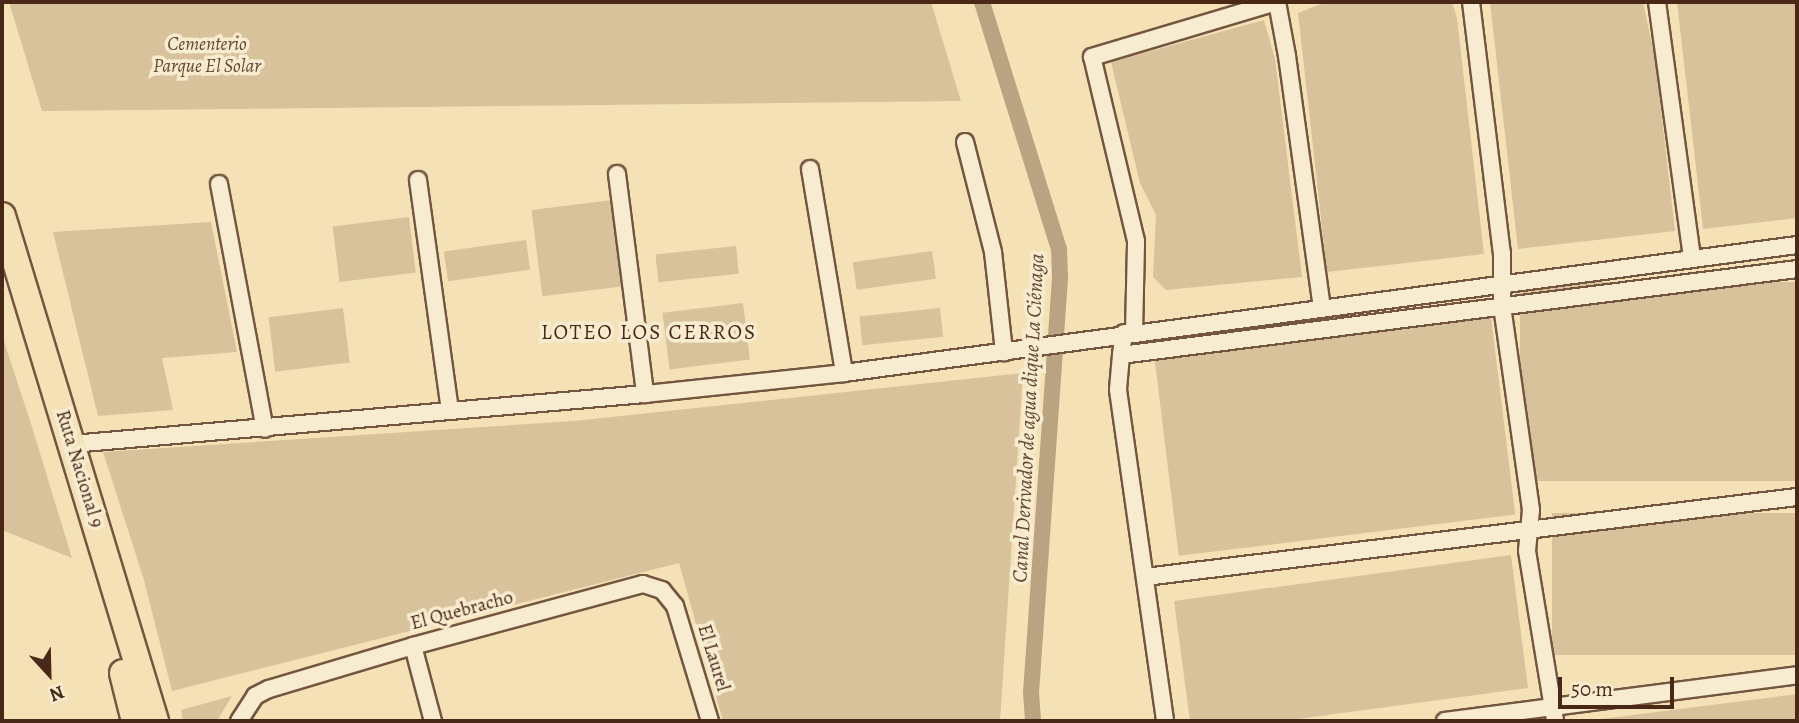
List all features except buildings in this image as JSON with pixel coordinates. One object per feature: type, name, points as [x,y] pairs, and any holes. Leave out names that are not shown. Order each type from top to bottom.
[{"type":"main road","name":"Ruta Nacional 9","points":[[2,216],[156,721]]},
{"type":"main road","name":"Ruta Nacional 9","points":[[2,276],[123,670],[135,721]]},
{"type":"street","points":[[1165,721],[1118,390],[1121,355],[1129,333],[1136,241],[1092,57],[1276,2],[1287,55],[1322,308]]},
{"type":"street","points":[[1471,2],[1502,253],[1502,306],[1531,510],[1527,551],[1554,714]]},
{"type":"street","points":[[1657,2],[1692,259]]},
{"type":"street","points":[[965,142],[993,253],[1004,352]]},
{"type":"street","points":[[810,169],[844,373]]},
{"type":"street","points":[[617,174],[645,394]]},
{"type":"street","points":[[418,180],[450,411]]},
{"type":"street","points":[[219,184],[265,429]]},
{"type":"street","points":[[72,444],[265,429],[844,373],[1073,340],[1797,245]]},
{"type":"street","points":[[1121,355],[1797,269]]},
{"type":"street","points":[[1145,577],[1797,497]]},
{"type":"street","name":"El Quebracho","points":[[239,721],[255,696],[269,689],[413,646],[643,584],[662,590],[675,606]]},
{"type":"street","name":"El Laurel","points":[[675,606],[710,721]]},
{"type":"street","points":[[413,646],[433,721]]},
{"type":"street","points":[[1445,721],[1554,714],[1797,675]]},
{"type":"green space","name":"Cementerio Parque El Solar","points":[[9,2],[931,2],[961,101],[42,111]]},
{"type":"green space","points":[[1326,2],[1452,2],[1457,18],[1484,254],[1327,272],[1298,13]]},
{"type":"green space","points":[[1490,2],[1643,2],[1655,58],[1675,231],[1518,249]]},
{"type":"green space","points":[[1677,2],[1797,2],[1797,218],[1703,229]]},
{"type":"green space","points":[[1264,20],[1275,59],[1302,277],[1166,290],[1153,277],[1156,215],[1140,183],[1111,62]]},
{"type":"green space","points":[[613,200],[624,286],[542,296],[532,210]]},
{"type":"green space","points":[[409,217],[416,273],[339,282],[333,226]]},
{"type":"green space","points":[[211,222],[237,352],[162,358],[173,410],[98,416],[53,232]]},
{"type":"green space","points":[[526,240],[530,270],[448,281],[444,252]]},
{"type":"green space","points":[[736,246],[739,274],[658,282],[655,254]]},
{"type":"green space","points":[[932,251],[936,279],[857,290],[853,262]]},
{"type":"green space","points":[[1520,282],[1797,282],[1797,481],[1520,481]]},
{"type":"green space","points":[[743,303],[750,360],[670,369],[663,313]]},
{"type":"green space","points":[[343,308],[350,363],[275,372],[269,317]]},
{"type":"green space","points":[[940,308],[943,337],[862,345],[859,316]]},
{"type":"green space","points":[[1491,317],[1515,515],[1179,556],[1155,358]]},
{"type":"green space","points":[[2,335],[32,427],[72,558],[2,530]]},
{"type":"green space","points":[[1023,373],[1000,721],[723,721],[679,563],[172,691],[144,580],[103,452],[574,421]]},
{"type":"green space","points":[[1552,513],[1797,513],[1797,655],[1552,655]]},
{"type":"green space","points":[[1511,555],[1528,688],[1283,721],[1190,721],[1174,601]]},
{"type":"green space","points":[[1797,694],[1797,721],[1584,721],[1641,714]]},
{"type":"green space","points":[[232,696],[217,721],[183,721],[181,710]]},
{"type":"waterway","name":"Canal Derivador de agua dique La Ciénaga","points":[[982,2],[1059,249],[1060,278],[1031,692],[1033,721]]},
{"type":"district","name":"LOTEO LOS CERROS","points":[[649,332]]}]
